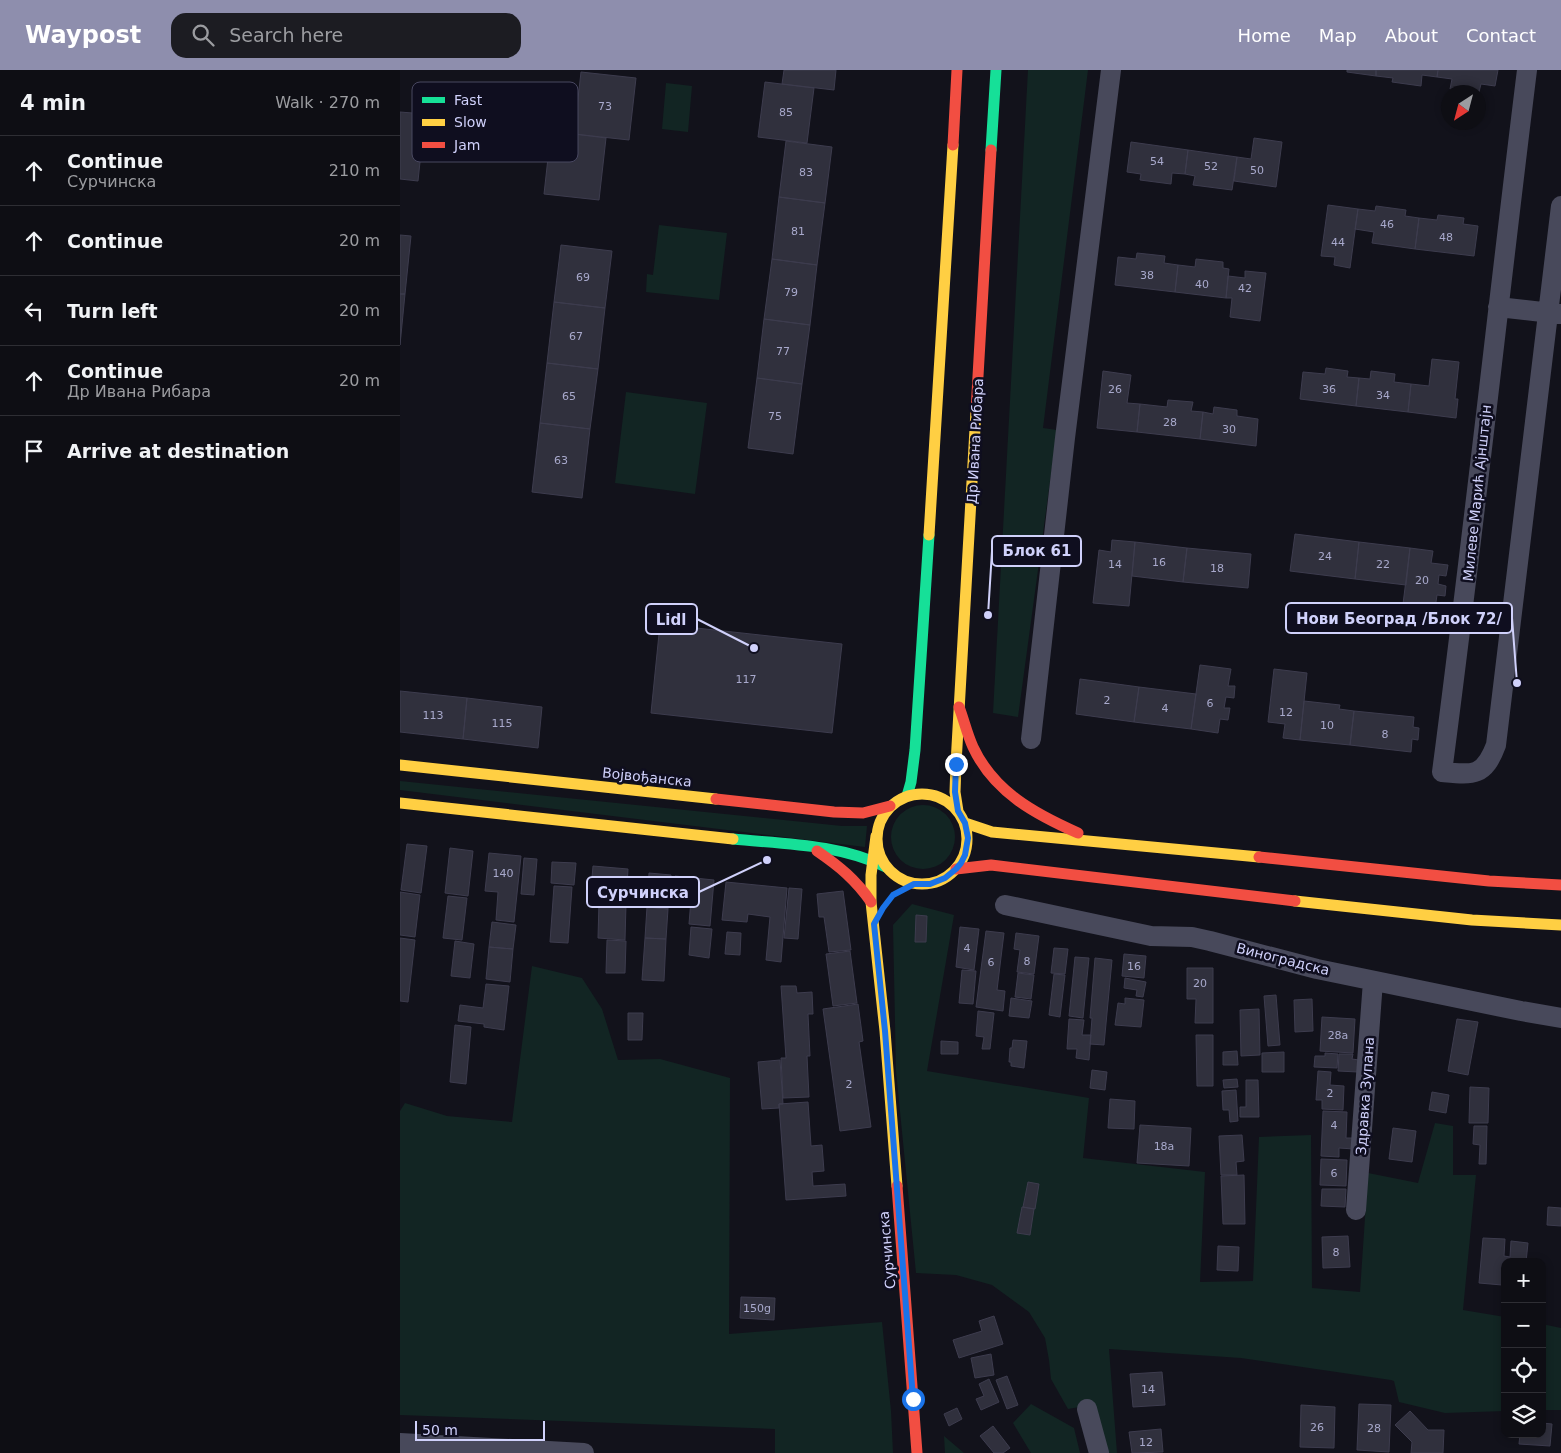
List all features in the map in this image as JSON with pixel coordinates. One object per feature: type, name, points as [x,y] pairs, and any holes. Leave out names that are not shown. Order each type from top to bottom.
[{"type":"main road","points":[[907,796],[915,755],[957,70]]},
{"type":"main road","name":"Др Ивана Рибара","points":[[958,811],[955,792],[959,707],[996,70]]},
{"type":"main road","points":[[959,707],[973,747],[994,782],[1014,799],[1044,818],[1097,842]]},
{"type":"main road","name":"Војвођанска","points":[[400,764],[834,812],[862,813],[890,806]]},
{"type":"main road","points":[[400,803],[845,851],[872,860],[886,867],[897,877],[914,884],[937,882],[945,878],[961,863],[968,838],[965,823],[958,811],[948,801],[935,795],[921,793],[907,796],[890,806],[882,817],[876,836],[878,852],[886,867]]},
{"type":"main road","points":[[965,823],[992,832],[1479,880],[1561,885]]},
{"type":"main road","name":"Сурчинска","points":[[876,836],[872,860],[871,902],[885,1031],[917,1453]]},
{"type":"main road","points":[[810,847],[844,869],[871,902]]},
{"type":"main road","points":[[956,869],[991,865],[1222,893],[1472,920],[1561,925]]},
{"type":"main road","points":[[898,892],[914,884]]},
{"type":"main road","points":[[874,924],[883,908]]},
{"type":"street","points":[[1031,739],[1065,438],[1111,70]]},
{"type":"street","name":"Милеве Марић Ајнштајн","points":[[1527,70],[1460,641],[1442,772],[1474,773],[1483,768],[1496,745],[1555,313],[1561,206]]},
{"type":"street","points":[[1498,307],[1555,313]]},
{"type":"street","name":"Виноградска","points":[[1005,905],[1152,936],[1210,941],[1317,969],[1561,1018]]},
{"type":"street","name":"Здравка Зупана","points":[[1356,1210],[1373,981]]},
{"type":"street","points":[[1087,1409],[1098,1453]]},
{"type":"street","points":[[400,1444],[528,1452],[584,1453]]},
{"type":"green space","points":[[1028,70],[1088,70],[1043,428],[1057,430],[1018,717],[993,713]]},
{"type":"green space","points":[[666,83],[692,86],[688,132],[662,129]]},
{"type":"green space","points":[[659,225],[727,233],[719,300],[646,292],[647,274],[653,275]]},
{"type":"green space","points":[[626,392],[707,403],[695,494],[615,483]]},
{"type":"green space","points":[[400,781],[842,826],[867,826],[865,847],[400,790]]},
{"type":"green space","points":[[923,805],[941,811],[949,819],[955,837],[949,855],[941,863],[923,869],[905,863],[897,855],[891,837],[897,819],[905,811]]},
{"type":"green space","points":[[912,904],[954,915],[927,1071],[1089,1098],[1083,1158],[1205,1172],[1200,1282],[1253,1281],[1259,1137],[1311,1135],[1312,1288],[1360,1292],[1368,1173],[1418,1183],[1435,1123],[1453,1126],[1453,1175],[1476,1175],[1463,1310],[1501,1316],[1501,1411],[1445,1413],[1399,1402],[1394,1381],[1391,1380],[1241,1358],[1109,1349],[1117,1453],[1105,1453],[1091,1405],[1068,1409],[1051,1379],[1045,1338],[1029,1312],[992,1285],[956,1275],[916,1273],[896,1071],[893,925]]},
{"type":"green space","points":[[532,966],[582,978],[602,1009],[618,1060],[660,1059],[730,1078],[729,1334],[882,1322],[891,1411],[893,1453],[775,1453],[775,1429],[400,1415],[400,1111],[405,1103],[447,1116],[512,1122]]},
{"type":"green space","points":[[1546,1325],[1561,1328],[1561,1410],[1546,1410]]},
{"type":"green space","points":[[1031,1404],[1074,1428],[1080,1453],[1031,1453],[1013,1423]]},
{"type":"green space","points":[[944,1436],[964,1453],[945,1453]]},
{"type":"building","points":[[784,70],[836,70],[834,90],[782,84]]},
{"type":"building","points":[[1347,70],[1376,70],[1376,76],[1347,72]]},
{"type":"building","points":[[1376,70],[1438,70],[1437,77],[1422,75],[1421,86],[1392,82],[1393,78],[1376,76]]},
{"type":"building","points":[[1438,70],[1498,70],[1495,86],[1481,84],[1451,85],[1452,79],[1437,77]]},
{"type":"building","points":[[581,72],[636,78],[629,140],[578,134],[578,99]]},
{"type":"building","points":[[765,82],[814,88],[807,143],[758,137]]},
{"type":"building","points":[[400,112],[412,113],[412,162],[420,162],[418,181],[400,179]]},
{"type":"building","points":[[578,134],[606,138],[599,200],[544,194],[548,162],[578,162]]},
{"type":"building","points":[[1254,138],[1282,142],[1276,187],[1234,181],[1237,157],[1251,159]]},
{"type":"building","points":[[786,141],[832,147],[825,203],[779,197]]},
{"type":"building","points":[[1131,142],[1188,150],[1185,174],[1172,173],[1171,184],[1140,180],[1141,174],[1127,172]]},
{"type":"building","points":[[1188,150],[1237,157],[1232,190],[1193,185],[1195,176],[1185,174]]},
{"type":"building","points":[[779,197],[825,203],[817,265],[772,259]]},
{"type":"building","points":[[1328,205],[1358,209],[1350,268],[1334,265],[1335,257],[1321,256]]},
{"type":"building","points":[[1376,206],[1406,210],[1405,216],[1419,218],[1415,249],[1372,243],[1374,232],[1355,229],[1358,209],[1375,211]]},
{"type":"building","points":[[1438,215],[1464,218],[1463,224],[1478,226],[1474,256],[1415,249],[1419,218],[1437,220]]},
{"type":"building","points":[[400,235],[411,236],[405,294],[400,294]]},
{"type":"building","points":[[561,245],[612,251],[605,308],[554,302]]},
{"type":"building","points":[[1137,253],[1165,256],[1164,263],[1178,265],[1175,292],[1115,285],[1118,257],[1136,259]]},
{"type":"building","points":[[772,259],[817,265],[810,325],[764,319]]},
{"type":"building","points":[[1196,259],[1223,262],[1223,268],[1229,269],[1226,298],[1175,292],[1178,265],[1195,267]]},
{"type":"building","points":[[1245,271],[1266,273],[1260,321],[1230,317],[1232,298],[1226,298],[1228,276],[1245,278]]},
{"type":"building","points":[[400,294],[405,294],[400,345]]},
{"type":"building","points":[[554,302],[605,308],[598,369],[547,363]]},
{"type":"building","points":[[764,319],[810,325],[802,384],[757,378]]},
{"type":"building","points":[[1432,359],[1459,362],[1455,399],[1458,399],[1456,418],[1408,412],[1411,384],[1429,386]]},
{"type":"building","points":[[547,363],[598,369],[590,429],[540,423]]},
{"type":"building","points":[[1326,368],[1348,371],[1347,377],[1359,378],[1356,406],[1300,399],[1303,372],[1325,374]]},
{"type":"building","points":[[1103,371],[1131,375],[1127,403],[1140,404],[1137,432],[1097,428]]},
{"type":"building","points":[[1371,371],[1395,374],[1394,382],[1411,384],[1408,412],[1356,406],[1359,378],[1370,379]]},
{"type":"building","points":[[757,378],[802,384],[793,454],[748,448]]},
{"type":"building","points":[[1168,400],[1193,402],[1191,411],[1203,412],[1200,439],[1137,432],[1140,404],[1167,407]]},
{"type":"building","points":[[1214,407],[1237,410],[1237,416],[1258,419],[1256,446],[1200,439],[1203,412],[1213,414]]},
{"type":"building","points":[[540,423],[590,429],[582,498],[532,492]]},
{"type":"building","points":[[1295,534],[1359,542],[1355,579],[1290,571]]},
{"type":"building","points":[[1112,540],[1135,542],[1129,606],[1093,603],[1099,550],[1111,552]]},
{"type":"building","points":[[1135,542],[1187,548],[1183,582],[1132,576]]},
{"type":"building","points":[[1359,542],[1410,548],[1406,585],[1355,579]]},
{"type":"building","points":[[1187,548],[1251,554],[1248,588],[1183,582]]},
{"type":"building","points":[[1410,548],[1433,551],[1431,563],[1448,565],[1446,576],[1439,575],[1438,584],[1446,586],[1445,596],[1437,595],[1434,616],[1402,612]]},
{"type":"building","points":[[660,624],[842,644],[832,733],[651,713]]},
{"type":"building","points":[[1200,665],[1231,669],[1228,686],[1235,686],[1234,698],[1226,697],[1224,708],[1230,708],[1228,720],[1220,719],[1218,733],[1191,729]]},
{"type":"building","points":[[1274,669],[1307,673],[1300,740],[1283,738],[1285,724],[1268,722]]},
{"type":"building","points":[[1080,679],[1139,687],[1134,722],[1076,714]]},
{"type":"building","points":[[1139,687],[1196,694],[1191,729],[1134,722]]},
{"type":"building","points":[[400,691],[467,698],[463,739],[400,732]]},
{"type":"building","points":[[467,698],[542,707],[538,748],[463,739]]},
{"type":"building","points":[[1304,701],[1340,705],[1339,709],[1354,711],[1350,745],[1300,740]]},
{"type":"building","points":[[1354,711],[1414,717],[1413,727],[1419,728],[1418,740],[1412,739],[1411,752],[1350,745]]},
{"type":"building","points":[[407,844],[427,846],[421,893],[401,890]]},
{"type":"building","points":[[450,848],[473,851],[468,896],[445,893]]},
{"type":"building","points":[[489,853],[521,856],[514,922],[496,920],[498,892],[485,891]]},
{"type":"building","points":[[524,858],[537,859],[534,895],[521,894]]},
{"type":"building","points":[[552,862],[576,863],[574,885],[551,883]]},
{"type":"building","points":[[593,866],[628,869],[626,903],[606,901],[606,891],[591,889]]},
{"type":"building","points":[[649,873],[671,875],[668,909],[647,907]]},
{"type":"building","points":[[675,876],[714,880],[710,926],[689,924],[691,899],[673,898]]},
{"type":"building","points":[[726,882],[787,888],[781,962],[766,960],[770,917],[748,914],[747,922],[722,920]]},
{"type":"building","points":[[554,886],[572,887],[568,943],[550,942]]},
{"type":"building","points":[[789,888],[802,889],[798,939],[784,938]]},
{"type":"building","points":[[843,891],[851,950],[829,952],[824,917],[819,917],[817,894]]},
{"type":"building","points":[[400,892],[420,895],[415,937],[400,935]]},
{"type":"building","points":[[448,896],[467,898],[462,940],[443,938]]},
{"type":"building","points":[[599,902],[626,904],[625,940],[598,938]]},
{"type":"building","points":[[647,907],[668,909],[666,939],[645,938]]},
{"type":"building","points":[[916,915],[927,916],[926,942],[915,942]]},
{"type":"building","points":[[492,922],[516,925],[513,949],[489,947]]},
{"type":"building","points":[[691,927],[712,929],[709,958],[689,955]]},
{"type":"building","points":[[960,927],[979,929],[974,970],[956,967]]},
{"type":"building","points":[[986,931],[1004,933],[997,990],[1005,991],[1003,1011],[976,1007]]},
{"type":"building","points":[[727,932],[741,933],[740,955],[725,954]]},
{"type":"building","points":[[1016,933],[1039,936],[1034,974],[1017,972],[1020,950],[1014,949]]},
{"type":"building","points":[[400,938],[415,940],[408,1002],[400,1001]]},
{"type":"building","points":[[645,938],[666,939],[664,981],[642,980]]},
{"type":"building","points":[[607,940],[626,941],[625,973],[606,973]]},
{"type":"building","points":[[455,941],[474,944],[470,978],[451,976]]},
{"type":"building","points":[[489,947],[513,949],[510,982],[486,979]]},
{"type":"building","points":[[1054,948],[1068,949],[1065,974],[1051,973]]},
{"type":"building","points":[[850,951],[857,1003],[833,1006],[826,954]]},
{"type":"building","points":[[1124,954],[1146,956],[1144,978],[1122,976]]},
{"type":"building","points":[[1075,957],[1089,958],[1083,1018],[1069,1016]]},
{"type":"building","points":[[1095,958],[1112,960],[1104,1045],[1090,1044],[1092,1018],[1090,1018]]},
{"type":"building","points":[[1187,968],[1213,968],[1213,1023],[1195,1023],[1196,999],[1187,999]]},
{"type":"building","points":[[962,970],[976,971],[973,1004],[959,1003]]},
{"type":"building","points":[[1018,973],[1034,975],[1031,999],[1015,997]]},
{"type":"building","points":[[1054,974],[1065,975],[1060,1017],[1049,1015]]},
{"type":"building","points":[[1125,978],[1146,982],[1143,997],[1136,996],[1137,990],[1124,988]]},
{"type":"building","points":[[486,984],[509,986],[504,1030],[484,1027],[484,1024],[458,1021],[460,1005],[483,1008]]},
{"type":"building","points":[[781,986],[796,986],[797,993],[812,992],[813,1014],[808,1014],[810,1056],[807,1056],[809,1097],[783,1098],[781,1058],[786,1058]]},
{"type":"building","points":[[1276,995],[1280,1045],[1268,1046],[1264,996]]},
{"type":"building","points":[[1011,998],[1032,1001],[1029,1018],[1009,1016]]},
{"type":"building","points":[[1125,998],[1144,1000],[1141,1027],[1115,1025],[1118,1003],[1125,1004]]},
{"type":"building","points":[[1312,999],[1313,1031],[1295,1032],[1294,1000]]},
{"type":"building","points":[[858,1004],[863,1041],[859,1042],[871,1127],[840,1131],[823,1009]]},
{"type":"building","points":[[1259,1009],[1260,1055],[1241,1056],[1240,1010]]},
{"type":"building","points":[[978,1011],[994,1013],[990,1049],[982,1049],[984,1037],[976,1036]]},
{"type":"building","points":[[628,1013],[643,1013],[642,1040],[628,1040]]},
{"type":"building","points":[[1322,1017],[1355,1019],[1353,1053],[1320,1051]]},
{"type":"building","points":[[1069,1019],[1084,1020],[1082,1035],[1091,1035],[1089,1060],[1076,1058],[1077,1049],[1067,1049]]},
{"type":"building","points":[[1457,1019],[1478,1022],[1468,1075],[1448,1071]]},
{"type":"building","points":[[455,1025],[471,1027],[466,1084],[450,1082]]},
{"type":"building","points":[[1196,1035],[1213,1035],[1213,1086],[1197,1086]]},
{"type":"building","points":[[1013,1040],[1027,1041],[1024,1068],[1011,1066],[1011,1062],[1009,1062],[1010,1048],[1012,1048]]},
{"type":"building","points":[[941,1041],[958,1042],[958,1054],[941,1054]]},
{"type":"building","points":[[1237,1051],[1238,1065],[1223,1065],[1223,1052]]},
{"type":"building","points":[[1284,1052],[1284,1072],[1262,1072],[1262,1053]]},
{"type":"building","points":[[1325,1053],[1338,1054],[1337,1068],[1314,1067],[1315,1056],[1325,1056]]},
{"type":"building","points":[[1339,1054],[1353,1054],[1352,1059],[1359,1060],[1358,1072],[1338,1071]]},
{"type":"building","points":[[780,1060],[783,1104],[779,1104],[779,1108],[762,1109],[758,1062]]},
{"type":"building","points":[[1092,1070],[1107,1072],[1105,1090],[1090,1088]]},
{"type":"building","points":[[1318,1071],[1331,1072],[1330,1085],[1344,1086],[1343,1110],[1322,1109],[1322,1100],[1316,1100]]},
{"type":"building","points":[[1237,1079],[1238,1087],[1224,1088],[1223,1080]]},
{"type":"building","points":[[1246,1080],[1258,1080],[1259,1117],[1240,1117],[1240,1107],[1246,1107]]},
{"type":"building","points":[[1470,1087],[1489,1088],[1488,1123],[1469,1123]]},
{"type":"building","points":[[1236,1090],[1238,1121],[1230,1122],[1229,1110],[1223,1110],[1222,1091]]},
{"type":"building","points":[[1432,1092],[1449,1095],[1446,1113],[1429,1110]]},
{"type":"building","points":[[1110,1099],[1135,1101],[1134,1129],[1108,1128]]},
{"type":"building","points":[[808,1102],[811,1146],[822,1145],[824,1171],[812,1172],[813,1186],[845,1184],[846,1196],[786,1200],[779,1104]]},
{"type":"building","points":[[1323,1111],[1347,1112],[1346,1138],[1354,1138],[1354,1149],[1339,1148],[1339,1157],[1321,1156]]},
{"type":"building","points":[[1140,1125],[1191,1128],[1189,1166],[1137,1163]]},
{"type":"building","points":[[1474,1126],[1487,1126],[1486,1164],[1479,1164],[1480,1145],[1473,1144]]},
{"type":"building","points":[[1393,1128],[1416,1131],[1412,1162],[1389,1159]]},
{"type":"building","points":[[1242,1135],[1244,1161],[1236,1162],[1237,1175],[1221,1175],[1219,1136]]},
{"type":"building","points":[[1321,1159],[1347,1160],[1346,1186],[1320,1185]]},
{"type":"building","points":[[1244,1175],[1245,1224],[1223,1224],[1221,1176]]},
{"type":"building","points":[[1028,1182],[1039,1184],[1035,1209],[1023,1207]]},
{"type":"building","points":[[1322,1189],[1346,1189],[1345,1207],[1321,1206]]},
{"type":"building","points":[[1022,1207],[1034,1209],[1030,1235],[1017,1233]]},
{"type":"building","points":[[1548,1207],[1561,1208],[1561,1226],[1547,1225]]},
{"type":"building","points":[[1348,1236],[1350,1267],[1323,1268],[1322,1237]]},
{"type":"building","points":[[1483,1238],[1505,1239],[1504,1256],[1510,1257],[1511,1241],[1528,1243],[1526,1258],[1501,1258],[1501,1285],[1479,1283]]},
{"type":"building","points":[[1218,1246],[1239,1247],[1238,1271],[1217,1270]]},
{"type":"building","points":[[741,1297],[775,1298],[774,1320],[740,1318]]},
{"type":"building","points":[[994,1316],[1003,1344],[959,1358],[953,1340],[982,1331],[979,1321]]},
{"type":"building","points":[[991,1354],[994,1375],[975,1378],[971,1358]]},
{"type":"building","points":[[1162,1372],[1165,1405],[1133,1407],[1130,1374]]},
{"type":"building","points":[[1007,1376],[1018,1405],[1007,1409],[996,1380]]},
{"type":"building","points":[[989,1379],[999,1402],[981,1410],[976,1399],[984,1396],[979,1384]]},
{"type":"building","points":[[1359,1404],[1391,1405],[1389,1452],[1357,1450]]},
{"type":"building","points":[[1301,1405],[1335,1407],[1334,1448],[1300,1447]]},
{"type":"building","points":[[957,1408],[962,1419],[949,1426],[944,1414]]},
{"type":"building","points":[[1410,1411],[1428,1430],[1444,1430],[1443,1453],[1411,1453],[1412,1442],[1395,1425]]},
{"type":"building","points":[[1546,1423],[1552,1424],[1550,1446],[1519,1444],[1520,1438],[1546,1438]]},
{"type":"building","points":[[993,1426],[1010,1448],[1003,1453],[994,1453],[980,1436]]},
{"type":"building","points":[[1161,1429],[1163,1452],[1132,1453],[1129,1432]]},
{"type":"traffic: fast","points":[[991,150],[996,70]]},
{"type":"traffic: fast","points":[[907,796],[911,782],[915,750],[929,535]]},
{"type":"traffic: fast","points":[[733,839],[830,849],[868,859],[886,867]]},
{"type":"traffic: slow","points":[[929,535],[953,145]]},
{"type":"traffic: slow","points":[[958,811],[955,792],[956,764],[976,411]]},
{"type":"traffic: slow","points":[[400,765],[716,799]]},
{"type":"traffic: slow","points":[[913,794],[931,794],[947,801],[960,814],[967,830],[967,839],[967,848],[960,864],[947,877],[931,884],[913,884],[897,877],[884,864],[877,848],[877,830],[884,814],[897,801],[913,794]]},
{"type":"traffic: slow","points":[[400,803],[733,839]]},
{"type":"traffic: slow","points":[[965,823],[992,832],[1259,857]]},
{"type":"traffic: slow","points":[[876,836],[871,875],[871,902],[885,1031],[897,1186]]},
{"type":"traffic: slow","points":[[1295,901],[1472,920],[1561,925]]},
{"type":"traffic: jam","points":[[953,145],[957,70]]},
{"type":"traffic: jam","points":[[976,411],[991,150]]},
{"type":"traffic: jam","points":[[959,707],[973,747],[992,777],[1017,800],[1046,818],[1078,833]]},
{"type":"traffic: jam","points":[[716,799],[834,812],[863,813],[890,806]]},
{"type":"traffic: jam","points":[[817,851],[847,874],[871,902]]},
{"type":"traffic: jam","points":[[1259,857],[1489,881],[1561,885]]},
{"type":"traffic: jam","points":[[956,869],[991,865],[1295,901]]},
{"type":"traffic: jam","points":[[897,1186],[917,1453]]},
{"type":"place","name":"Блок 61","points":[[988,615]]},
{"type":"place","name":"Lidl","points":[[754,648]]},
{"type":"place","name":"Нови Београд /Блок 72/","points":[[1517,683]]},
{"type":"place","name":"Сурчинска","points":[[767,860]]},
{"type":"route","points":[[913,1399],[885,1031],[874,924],[893,895],[914,884],[937,882],[951,874],[961,863],[965,855],[968,838],[965,823],[958,811],[955,792],[956,764]]}]
